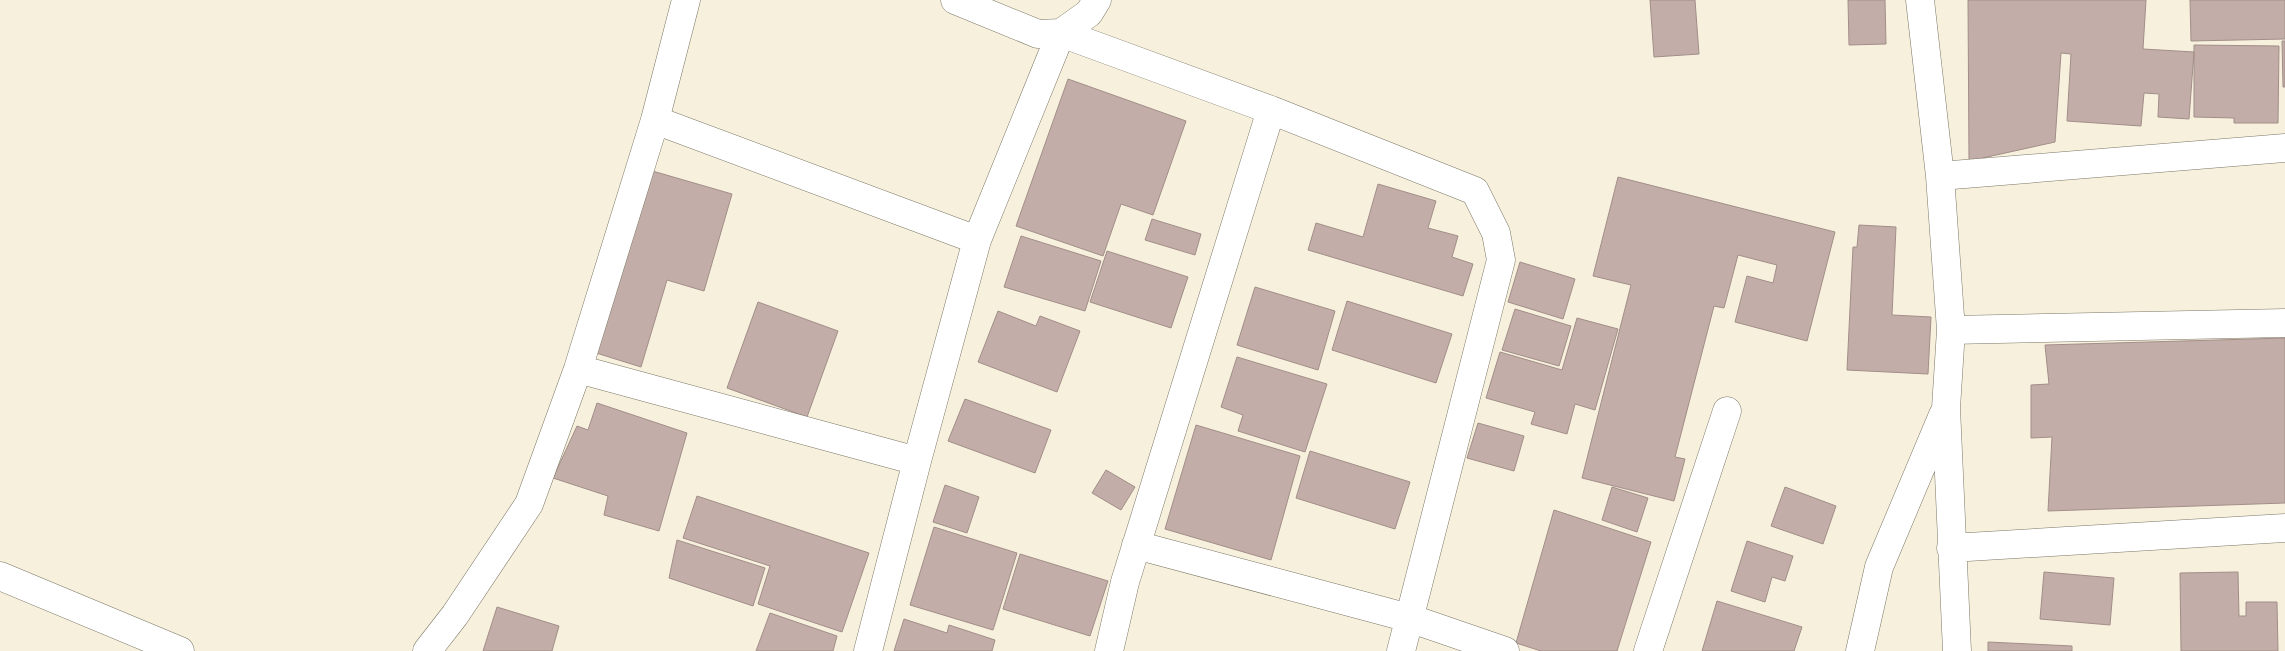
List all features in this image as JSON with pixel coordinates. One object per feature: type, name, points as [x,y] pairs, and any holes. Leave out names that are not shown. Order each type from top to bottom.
[{"type":"street","points":[[427,651],[455,615],[529,504],[578,369],[655,120],[686,0]]},
{"type":"street","points":[[955,0],[1038,34],[1061,33],[1271,110],[1475,191],[1496,233],[1501,260],[1401,651]]},
{"type":"street","points":[[868,651],[916,461],[977,240],[1061,33],[1089,13],[1097,0]]},
{"type":"street","points":[[1920,0],[1940,176],[1951,330],[1946,408],[1957,651]]},
{"type":"street","points":[[1109,651],[1125,582],[1136,545],[1271,110]]},
{"type":"street","points":[[655,120],[977,240]]},
{"type":"street","points":[[1940,176],[2285,148]]},
{"type":"street","points":[[1951,330],[2285,323]]},
{"type":"street","points":[[578,369],[916,461]]},
{"type":"street","points":[[1860,651],[1879,567],[1946,408]]},
{"type":"street","points":[[1648,651],[1727,411]]},
{"type":"street","points":[[1951,548],[2285,528]]},
{"type":"street","points":[[1136,545],[1409,618],[1505,651]]},
{"type":"street","points":[[0,576],[180,651]]},
{"type":"building","points":[[1650,0],[1695,0],[1699,54],[1654,57]]},
{"type":"building","points":[[1848,0],[1885,0],[1886,44],[1849,45]]},
{"type":"building","points":[[1968,0],[2146,0],[2143,49],[2194,52],[2189,119],[2158,117],[2159,94],[2144,93],[2141,126],[2067,121],[2071,54],[2061,53],[2055,142],[1969,161]]},
{"type":"building","points":[[2190,0],[2285,0],[2285,39],[2191,41]]},
{"type":"building","points":[[2282,41],[2285,41],[2285,87],[2283,87]]},
{"type":"building","points":[[2194,45],[2279,46],[2278,123],[2234,123],[2234,118],[2194,117]]},
{"type":"building","points":[[1068,79],[1186,121],[1153,215],[1121,204],[1103,256],[1016,226]]},
{"type":"building","points":[[649,170],[732,194],[704,291],[667,280],[641,367],[593,352]]},
{"type":"building","points":[[1618,177],[1835,232],[1807,341],[1735,322],[1747,276],[1773,283],[1777,265],[1738,255],[1724,308],[1714,306],[1675,457],[1685,459],[1674,501],[1582,478],[1631,285],[1593,276]]},
{"type":"building","points":[[1378,184],[1436,201],[1428,228],[1458,236],[1452,257],[1473,264],[1463,296],[1308,250],[1316,223],[1363,237]]},
{"type":"building","points":[[1152,219],[1201,234],[1195,255],[1145,240]]},
{"type":"building","points":[[1859,225],[1896,227],[1892,315],[1931,317],[1928,374],[1847,370],[1853,247],[1857,247]]},
{"type":"building","points":[[1021,236],[1101,261],[1085,311],[1004,287]]},
{"type":"building","points":[[1107,251],[1188,277],[1171,328],[1090,302]]},
{"type":"building","points":[[1520,262],[1575,279],[1563,319],[1508,302]]},
{"type":"building","points":[[1255,287],[1335,311],[1318,370],[1237,345]]},
{"type":"building","points":[[1347,301],[1452,334],[1436,383],[1332,350]]},
{"type":"building","points":[[758,302],[838,331],[807,417],[727,388]]},
{"type":"building","points":[[1515,309],[1571,326],[1559,366],[1502,350]]},
{"type":"building","points":[[998,311],[1036,326],[1040,316],[1080,331],[1057,392],[978,362]]},
{"type":"building","points":[[1577,318],[1618,329],[1595,410],[1575,404],[1567,434],[1531,424],[1535,412],[1486,398],[1500,352],[1562,370]]},
{"type":"building","points":[[2285,338],[2285,503],[2048,511],[2052,437],[2031,438],[2031,385],[2049,384],[2045,345]]},
{"type":"building","points":[[1237,357],[1327,384],[1305,452],[1238,431],[1243,415],[1221,407]]},
{"type":"building","points":[[965,399],[1051,430],[1035,473],[948,441]]},
{"type":"building","points":[[597,403],[687,433],[659,531],[604,515],[608,496],[553,478],[577,426],[588,430]]},
{"type":"building","points":[[1478,423],[1524,436],[1514,471],[1467,458]]},
{"type":"building","points":[[1196,425],[1300,456],[1271,560],[1165,529]]},
{"type":"building","points":[[1310,451],[1410,482],[1395,529],[1296,498]]},
{"type":"building","points":[[1106,470],[1135,487],[1121,510],[1092,493]]},
{"type":"building","points":[[945,485],[979,497],[967,533],[933,522]]},
{"type":"building","points":[[1612,487],[1648,498],[1637,532],[1602,520]]},
{"type":"building","points":[[1785,487],[1836,506],[1823,544],[1771,526]]},
{"type":"building","points":[[697,496],[869,553],[842,632],[758,604],[770,566],[683,538]]},
{"type":"building","points":[[1554,510],[1651,542],[1617,651],[1541,651],[1516,643]]},
{"type":"building","points":[[934,527],[1017,553],[993,630],[910,605]]},
{"type":"building","points":[[677,540],[765,568],[753,606],[669,578]]},
{"type":"building","points":[[1747,541],[1793,556],[1785,581],[1772,577],[1765,602],[1731,591]]},
{"type":"building","points":[[1020,554],[1108,581],[1090,636],[1003,609]]},
{"type":"building","points":[[2044,572],[2114,578],[2110,625],[2040,619]]},
{"type":"building","points":[[2238,572],[2239,616],[2246,616],[2246,602],[2277,602],[2278,651],[2181,651],[2180,573]]},
{"type":"building","points":[[1717,601],[1802,627],[1794,651],[1702,651]]},
{"type":"building","points":[[497,607],[559,626],[552,651],[483,651]]},
{"type":"building","points":[[770,613],[837,636],[833,651],[756,651]]},
{"type":"building","points":[[904,619],[947,633],[949,625],[995,640],[992,651],[894,651]]},
{"type":"building","points":[[1988,642],[2072,646],[2072,651],[1988,651]]}]
